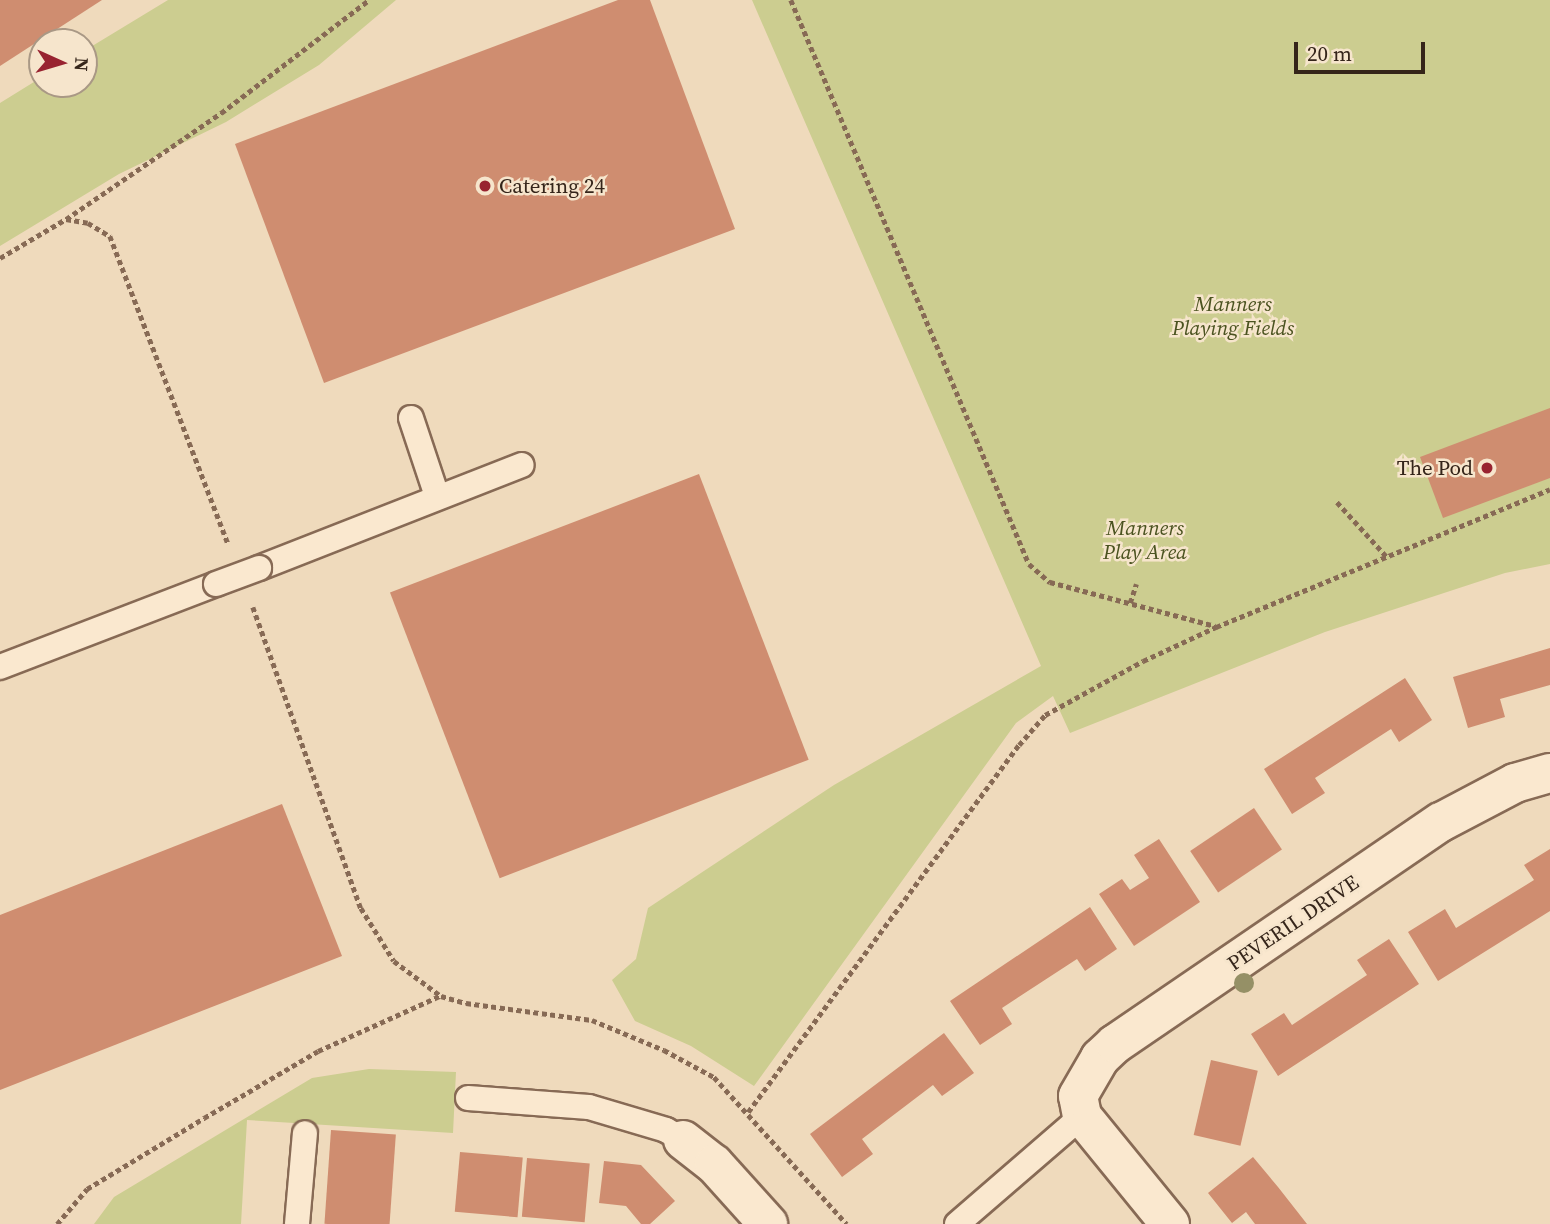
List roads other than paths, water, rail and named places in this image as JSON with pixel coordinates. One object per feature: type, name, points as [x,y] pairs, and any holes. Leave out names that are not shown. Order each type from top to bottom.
[{"type":"street","name":"PEVERIL DRIVE","points":[[1082,1116],[1078,1096],[1100,1058],[1115,1044],[1441,822],[1515,783],[1550,773]]},
{"type":"street","points":[[1082,1116],[1170,1224]]},
{"type":"street","points":[[682,1140],[715,1164],[753,1219]]},
{"type":"lane","points":[[411,418],[437,496]]},
{"type":"lane","points":[[0,667],[522,465]]},
{"type":"lane","points":[[468,1098],[589,1107],[666,1130],[682,1140]]},
{"type":"lane","points":[[957,1224],[1082,1116]]},
{"type":"lane","points":[[297,1224],[304,1133]]},
{"type":"place","name":"Catering 24","points":[[485,186]]},
{"type":"place","name":"The Pod","points":[[1487,468]]},
{"type":"park label","name":"Manners Playing Fields","points":[[1233,316]]},
{"type":"park label","name":"Manners Play Area","points":[[1145,540]]}]
